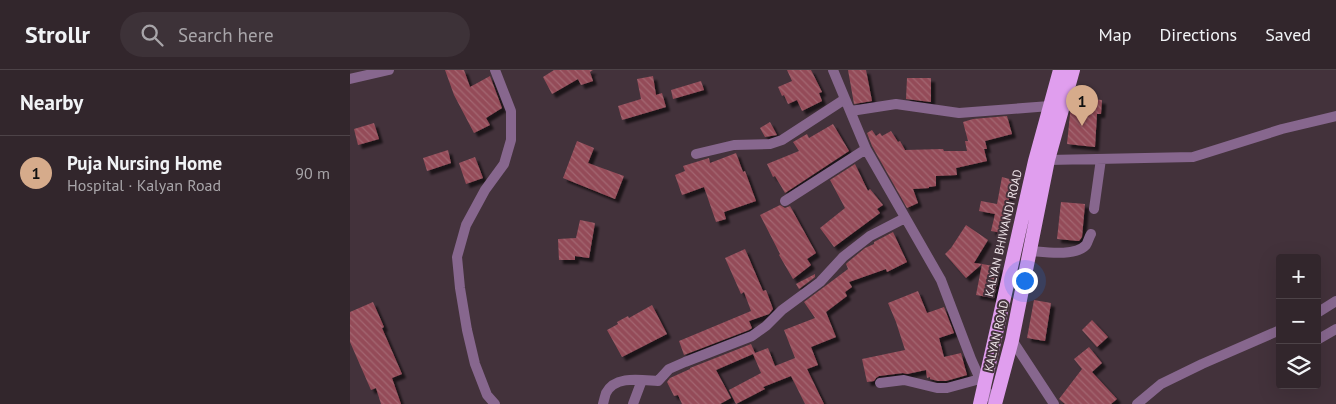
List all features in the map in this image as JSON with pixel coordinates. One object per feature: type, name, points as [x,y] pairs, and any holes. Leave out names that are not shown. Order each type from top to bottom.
[{"type":"highway","name":"KALYAN BHIWANDI ROAD","points":[[980,404],[982,384],[1035,161],[1060,70]]},
{"type":"highway","name":"KALYAN ROAD","points":[[996,403],[1012,340],[1048,160],[1073,70]]},
{"type":"street","points":[[350,80],[389,70]]},
{"type":"street","points":[[495,70],[511,112],[511,140],[504,164],[485,190],[466,225],[457,257],[460,288],[475,364],[487,395],[495,404]]},
{"type":"street","points":[[833,70],[866,149],[941,280],[982,384],[996,403]]},
{"type":"street","points":[[696,154],[734,145],[770,144],[782,140],[845,98]]},
{"type":"street","points":[[851,111],[896,104],[960,113],[1050,106]]},
{"type":"street","points":[[1048,160],[1193,157],[1282,129],[1336,116]]},
{"type":"street","points":[[785,201],[866,149]]},
{"type":"street","points":[[1094,209],[1101,159]]},
{"type":"street","points":[[603,404],[610,387],[620,381],[658,381],[670,369],[752,336],[766,326],[782,310],[820,282],[844,257],[870,236],[905,218]]},
{"type":"street","points":[[1030,251],[1062,253],[1080,250],[1086,245],[1090,234]]},
{"type":"street","points":[[1321,310],[1336,302]]},
{"type":"street","points":[[1321,338],[1336,329]]},
{"type":"street","points":[[1137,404],[1161,384],[1276,332]]},
{"type":"street","points":[[1012,340],[1054,404]]},
{"type":"street","points":[[633,404],[642,380]]},
{"type":"street","points":[[880,383],[904,380],[937,388],[982,384]]},
{"type":"building","points":[[445,70],[464,70],[470,87],[490,76],[502,108],[486,118],[490,125],[474,133],[454,95]]},
{"type":"building","points":[[554,70],[593,70],[590,72],[593,81],[581,85],[578,79],[552,94],[543,77]]},
{"type":"building","points":[[787,70],[811,70],[822,92],[819,93],[822,101],[802,111],[797,100],[788,104],[778,87],[792,81]]},
{"type":"building","points":[[848,70],[866,70],[872,101],[854,104]]},
{"type":"building","points":[[653,76],[656,95],[662,93],[666,107],[622,120],[618,106],[641,99],[637,79]]},
{"type":"building","points":[[907,78],[931,78],[931,102],[906,99]]},
{"type":"building","points":[[701,81],[704,90],[673,99],[671,90]]},
{"type":"building","points":[[1074,97],[1102,100],[1101,114],[1097,114],[1095,147],[1067,144]]},
{"type":"building","points":[[1007,116],[1012,134],[985,141],[987,149],[984,149],[987,161],[956,168],[957,175],[936,176],[936,186],[913,189],[918,203],[907,208],[872,146],[867,133],[872,130],[876,136],[880,133],[882,136],[891,131],[905,150],[943,149],[944,151],[967,151],[965,141],[968,141],[963,122],[973,119]]},
{"type":"building","points":[[770,122],[777,135],[765,137],[760,128]]},
{"type":"building","points":[[374,123],[379,139],[358,145],[354,129]]},
{"type":"building","points":[[833,124],[849,151],[785,193],[775,176],[773,177],[767,164],[799,151],[793,142],[807,134],[809,138]]},
{"type":"building","points":[[577,141],[594,148],[588,163],[624,176],[615,199],[563,178]]},
{"type":"building","points":[[448,150],[451,163],[427,171],[423,158]]},
{"type":"building","points":[[736,153],[756,201],[724,212],[726,219],[716,222],[704,187],[682,195],[675,175],[685,171],[683,166],[709,158],[710,163]]},
{"type":"building","points":[[475,157],[483,178],[466,184],[459,163]]},
{"type":"building","points":[[855,164],[868,191],[870,189],[883,205],[877,209],[880,213],[834,247],[820,228],[845,208],[830,180]]},
{"type":"building","points":[[1002,177],[1013,180],[1002,233],[991,231],[995,214],[979,211],[981,201],[997,204]]},
{"type":"building","points":[[1061,202],[1085,204],[1082,237],[1079,241],[1057,239]]},
{"type":"building","points":[[780,205],[785,208],[790,206],[816,253],[807,259],[811,265],[793,279],[760,215]]},
{"type":"building","points":[[580,220],[595,223],[589,258],[575,256],[575,260],[559,260],[558,239],[576,238]]},
{"type":"building","points":[[966,225],[988,240],[974,263],[982,264],[966,278],[945,254]]},
{"type":"building","points":[[893,232],[907,262],[887,272],[886,269],[849,282],[852,287],[845,292],[847,296],[826,312],[836,337],[811,347],[818,365],[807,369],[824,404],[805,404],[791,376],[763,387],[765,389],[736,404],[729,390],[761,373],[753,354],[716,370],[731,398],[720,404],[682,404],[678,395],[674,396],[667,382],[670,378],[751,344],[755,353],[768,348],[775,366],[795,358],[784,330],[815,318],[804,302],[848,269],[846,264],[865,248]]},
{"type":"building","points":[[745,249],[763,291],[766,290],[773,309],[769,314],[749,321],[752,328],[749,330],[684,355],[679,341],[751,311],[744,292],[741,294],[725,258]]},
{"type":"building","points":[[982,264],[999,267],[994,298],[976,295]]},
{"type":"building","points":[[815,274],[815,277],[799,289],[796,284]]},
{"type":"building","points":[[918,291],[927,313],[944,307],[954,333],[939,338],[944,357],[961,353],[967,375],[946,381],[938,381],[930,379],[930,377],[927,378],[926,370],[907,374],[879,376],[874,381],[867,382],[862,359],[905,350],[888,303]]},
{"type":"building","points":[[1034,300],[1051,303],[1045,341],[1027,338]]},
{"type":"building","points":[[373,302],[402,374],[392,378],[401,404],[381,404],[376,388],[371,390],[350,342],[350,312]]},
{"type":"building","points":[[652,305],[667,334],[622,357],[607,330],[618,324],[617,322],[628,316],[629,318]]},
{"type":"building","points":[[1092,320],[1108,337],[1097,347],[1082,330]]},
{"type":"building","points":[[1089,347],[1102,363],[1092,372],[1117,399],[1111,404],[1065,404],[1059,399],[1082,369],[1074,359]]},
{"type":"place","name":"Puja Nursing Home","points":[[1082,126]]}]
